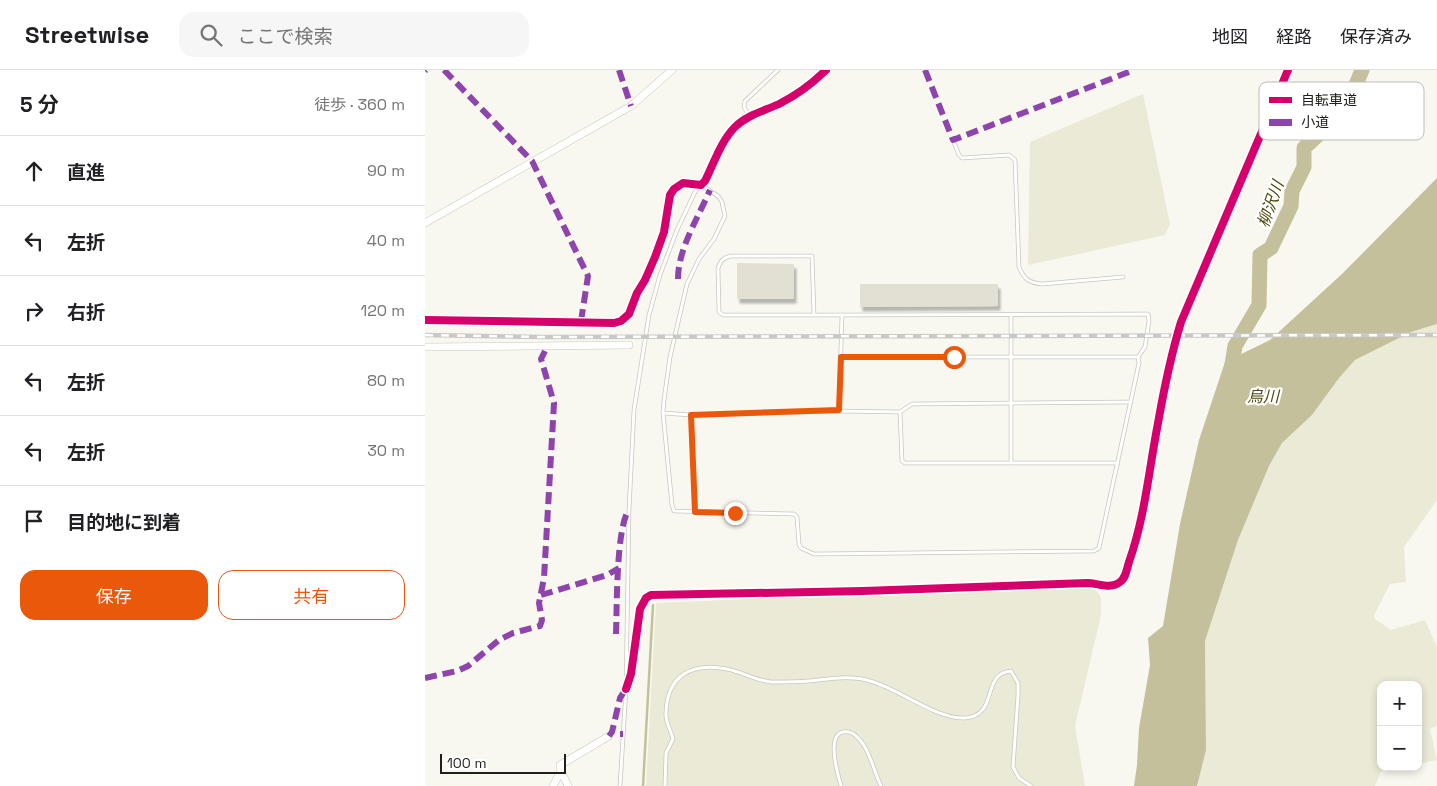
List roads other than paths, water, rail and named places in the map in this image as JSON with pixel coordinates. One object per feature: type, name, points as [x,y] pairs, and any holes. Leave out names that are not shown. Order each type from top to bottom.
[{"type":"street","points":[[425,223],[631,106],[672,70]]},
{"type":"street","points":[[425,320],[621,321],[629,314],[655,257],[664,232],[670,195],[674,189],[683,183],[701,185],[705,181],[726,138],[735,127],[749,116],[802,91],[826,70]]},
{"type":"street","points":[[425,347],[629,345]]},
{"type":"street","points":[[567,786],[560,765],[609,736]]},
{"type":"street","points":[[553,786],[561,771]]},
{"type":"lane","points":[[749,116],[744,107],[745,101],[777,70]]},
{"type":"lane","points":[[953,140],[959,156],[962,158],[1009,155],[1015,160],[1019,267],[1022,276],[1030,283],[1042,284],[1123,277]]},
{"type":"lane","points":[[620,786],[626,689],[629,510],[634,410],[649,315],[660,276],[677,230],[695,192],[701,185],[718,196],[722,202],[725,216],[713,239],[699,259],[687,284],[670,357],[663,400],[663,413],[672,505],[675,511],[793,514],[797,517],[801,548],[814,554],[1094,551],[1099,548],[1139,363],[1138,357],[1145,348],[1149,321],[1148,314],[1011,314],[841,315],[814,315],[723,315],[719,312],[718,268],[721,261],[731,256],[812,256],[814,315]]},
{"type":"lane","points":[[1011,314],[1011,463]]},
{"type":"lane","points":[[839,410],[841,315]]},
{"type":"lane","points":[[841,357],[1138,357]]},
{"type":"lane","points":[[663,413],[691,415],[839,410],[900,412],[912,404],[1131,402]]},
{"type":"lane","points":[[900,412],[901,461],[905,463],[1118,463]]},
{"type":"lane","points":[[691,415],[695,512]]},
{"type":"lane","points":[[665,786],[666,753],[673,739],[666,714],[670,688],[685,672],[704,666],[728,669],[758,680],[771,682],[844,678],[869,680],[882,684],[954,718],[975,716],[981,712],[988,703],[994,681],[998,675],[1011,671],[1018,683],[1013,767],[1019,778],[1031,786]]},
{"type":"lane","points":[[841,786],[835,767],[835,738],[839,733],[845,731],[851,732],[863,743],[881,786]]},
{"type":"water","name":"烏川","points":[[1437,178],[1437,324],[1411,332],[1355,360],[1339,378],[1312,415],[1282,443],[1269,466],[1238,540],[1205,641],[1206,750],[1197,786],[1134,786],[1139,728],[1150,665],[1148,638],[1163,626],[1180,524],[1199,440],[1225,362],[1270,340],[1343,273]]},
{"type":"waterway","name":"柳沢川","points":[[1357,82],[1362,70]]},
{"type":"waterway","name":"柳沢川","points":[[1230,377],[1235,346],[1259,305],[1260,255],[1271,248],[1291,206],[1292,191],[1304,167],[1304,148],[1313,140]]},
{"type":"waterway","points":[[643,786],[653,605]]},
{"type":"railway","points":[[425,335],[544,337],[1437,335]]}]
